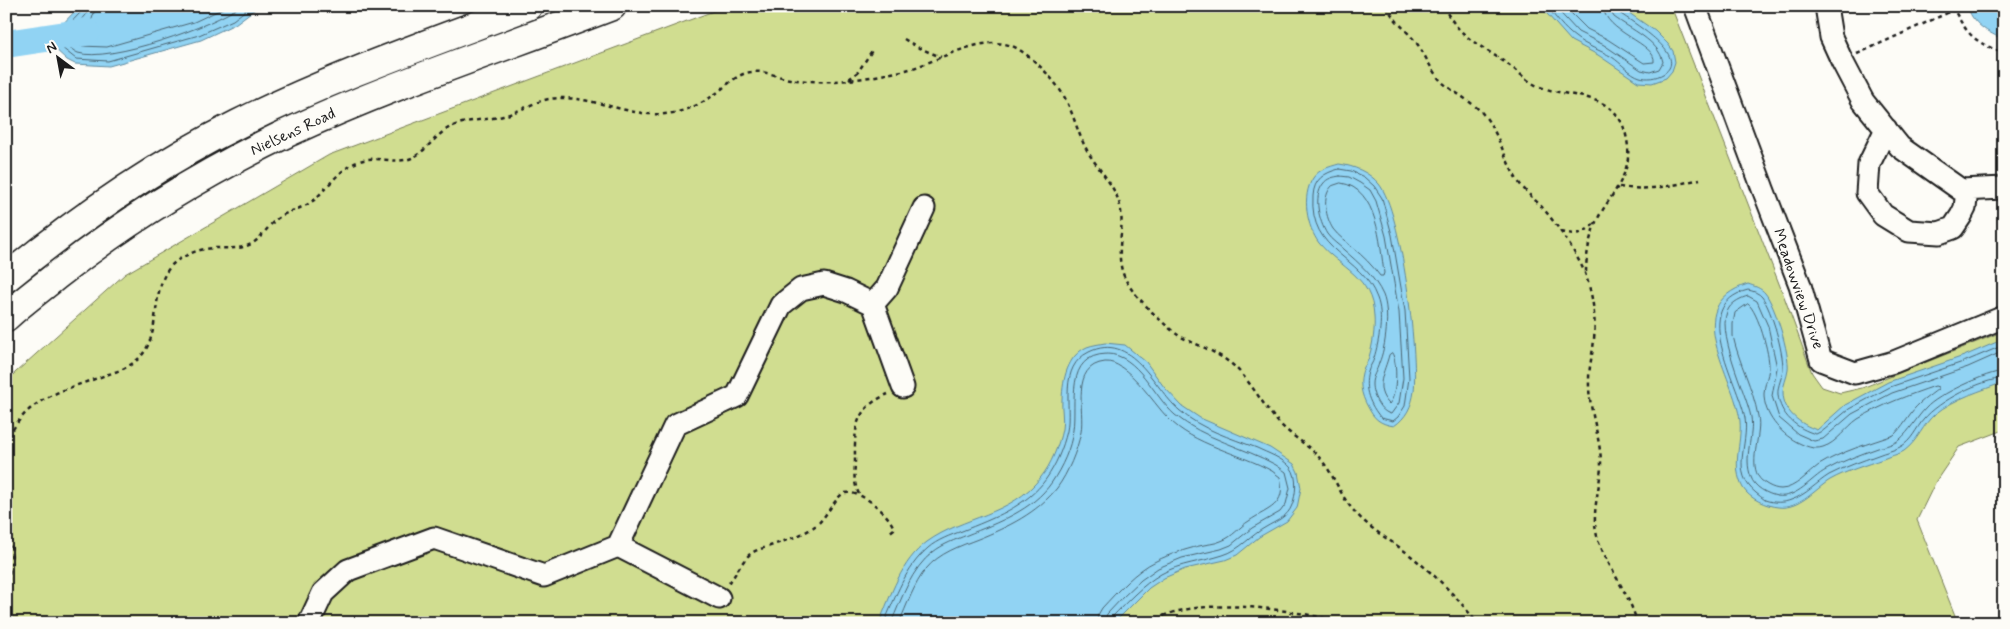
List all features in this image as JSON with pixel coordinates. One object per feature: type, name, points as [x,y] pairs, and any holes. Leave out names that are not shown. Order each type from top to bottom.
[{"type":"main road","name":"Nielsens Road","points":[[6,278],[59,235],[128,188],[237,124],[348,75],[528,6]]},
{"type":"main road","name":"Nielsens Road","points":[[6,317],[82,256],[155,206],[228,164],[288,133],[402,84],[612,6]]},
{"type":"street","name":"Meadowview Drive","points":[[1695,6],[1762,189],[1800,285],[1821,360],[1855,373],[1894,362],[2004,317]]},
{"type":"street","points":[[1826,6],[1831,37],[1842,61],[1864,101],[1900,147],[1961,190],[2004,188]]},
{"type":"street","points":[[1886,129],[1869,164],[1867,193],[1882,215],[1909,231],[1939,233],[1953,228],[1961,216],[1965,208],[1967,190]]},
{"type":"street","points":[[873,304],[887,288],[924,208]]},
{"type":"street","points":[[309,623],[323,593],[348,570],[434,538],[544,576],[618,546],[675,425],[737,396],[781,306],[801,289],[824,284],[846,291],[873,304],[903,388]]},
{"type":"street","points":[[618,546],[719,598]]},
{"type":"path","points":[[1386,6],[1396,21],[1415,40],[1426,56],[1434,73],[1442,82],[1482,113],[1491,124],[1521,185],[1542,207],[1561,232],[1586,275]]},
{"type":"path","points":[[1442,6],[1452,23],[1468,39],[1524,77],[1539,86],[1600,102],[1615,113],[1623,125],[1628,147],[1627,167],[1619,187],[1597,221],[1586,231],[1576,235],[1561,232]]},
{"type":"path","points":[[1952,6],[1963,28],[1984,46],[2004,53]]},
{"type":"path","points":[[1842,61],[1954,10]]},
{"type":"path","points":[[904,39],[919,48],[942,57]]},
{"type":"path","points":[[6,444],[21,415],[33,405],[137,361],[146,351],[160,285],[165,272],[176,261],[206,248],[238,248],[250,245],[281,216],[308,204],[320,195],[330,182],[344,170],[360,160],[375,158],[410,159],[450,127],[462,122],[508,115],[549,99],[594,102],[625,109],[664,114],[686,109],[707,100],[736,78],[749,72],[762,72],[811,82],[848,80],[909,69],[982,44],[1004,43],[1018,49],[1050,77],[1066,99],[1079,136],[1089,155],[1118,197],[1122,215],[1119,260],[1126,282],[1130,287],[1179,336],[1215,353],[1236,369],[1283,428],[1322,459],[1347,502],[1357,514],[1418,561],[1477,623]]},
{"type":"path","points":[[848,80],[858,72],[872,49]]},
{"type":"path","points":[[1619,187],[1647,189],[1673,186],[1700,179]]},
{"type":"path","points":[[1597,221],[1588,250],[1586,275],[1595,322],[1594,341],[1589,367],[1590,406],[1601,462],[1595,524],[1598,540],[1625,590],[1637,623]]},
{"type":"path","points":[[860,496],[854,478],[857,421],[865,408],[874,400],[903,388]]},
{"type":"path","points":[[719,598],[750,554],[759,549],[798,536],[813,528],[822,521],[843,493],[852,492],[877,507],[892,522],[894,529],[888,534]]},
{"type":"path","points":[[6,514],[12,542],[12,553],[10,574],[6,587]]},
{"type":"path","points":[[1148,623],[1175,612],[1229,606],[1302,614],[1343,623]]},
{"type":"green space","points":[[727,6],[1671,6],[1812,373],[1822,387],[1840,393],[1862,388],[2004,331],[2004,430],[1959,447],[1936,481],[1917,520],[1958,623],[6,623],[6,381],[125,274],[329,155]]},
{"type":"water","points":[[80,6],[259,6],[235,24],[201,40],[109,66],[75,64],[67,60],[53,47],[49,38]]},
{"type":"water","points":[[1540,6],[1619,6],[1655,31],[1668,44],[1673,51],[1675,62],[1672,71],[1666,78],[1652,83],[1638,82],[1598,55],[1571,41]]},
{"type":"water","points":[[1968,6],[2004,6],[2004,39],[1981,27],[1972,17]]},
{"type":"water","points":[[1339,164],[1361,170],[1379,184],[1387,199],[1395,223],[1407,284],[1415,372],[1412,402],[1402,419],[1394,426],[1385,424],[1375,418],[1362,393],[1361,377],[1368,360],[1374,326],[1372,302],[1368,291],[1354,274],[1319,243],[1311,229],[1307,211],[1306,202],[1309,185],[1315,175],[1321,170]]},
{"type":"water","points":[[1748,284],[1759,288],[1765,293],[1781,330],[1788,363],[1783,392],[1786,406],[1799,421],[1817,430],[1845,405],[1888,382],[1964,356],[2004,339],[2004,382],[1968,395],[1943,408],[1931,418],[1909,447],[1902,452],[1836,477],[1793,505],[1778,507],[1768,505],[1754,499],[1746,492],[1740,480],[1737,463],[1740,421],[1736,403],[1716,344],[1713,325],[1717,308],[1727,294]]},
{"type":"water","points":[[1105,343],[1125,345],[1146,362],[1164,387],[1182,406],[1200,418],[1270,448],[1294,464],[1298,472],[1301,488],[1297,508],[1287,521],[1259,537],[1237,555],[1225,560],[1185,569],[1164,578],[1149,588],[1114,623],[879,623],[898,579],[918,550],[941,533],[1016,500],[1041,477],[1051,461],[1061,435],[1063,425],[1062,403],[1067,369],[1080,351],[1087,347]]},
{"type":"waterway","points":[[6,44],[86,32]]}]
